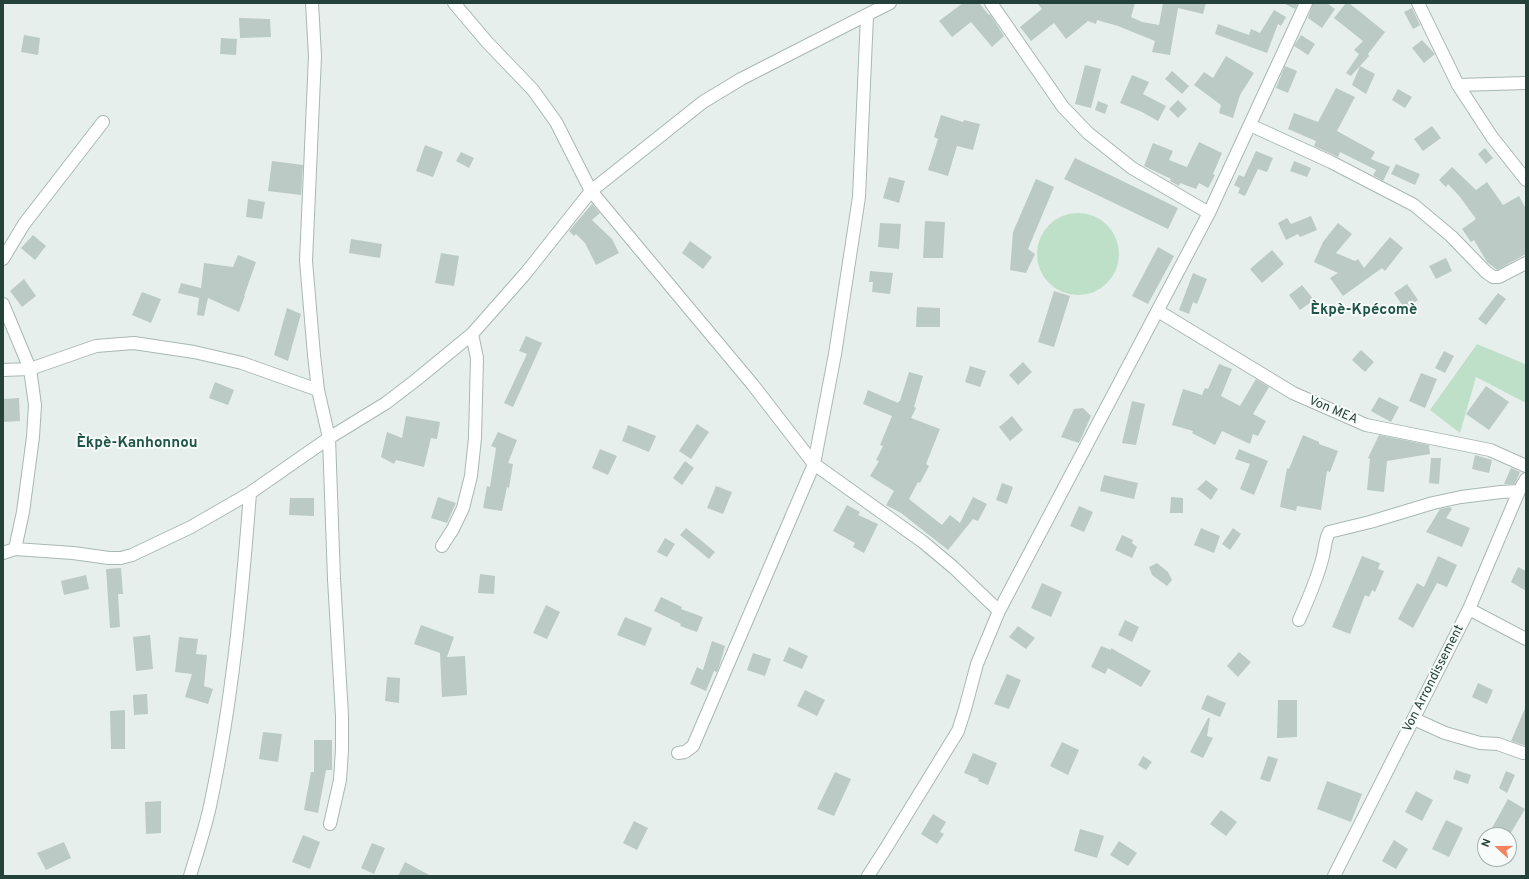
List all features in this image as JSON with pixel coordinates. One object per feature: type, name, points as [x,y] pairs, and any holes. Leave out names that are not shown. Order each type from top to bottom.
[{"type":"street","points":[[312,3],[315,56],[306,261],[318,390],[329,438],[334,579],[342,716],[340,780],[330,824]]},
{"type":"street","points":[[454,3],[487,42],[533,90],[556,122],[591,191],[753,385],[814,464],[923,542],[953,567],[999,611]]},
{"type":"street","points":[[3,553],[15,549],[120,558],[132,555],[192,527],[250,493],[329,438],[386,403],[472,334],[526,274],[591,191],[702,102],[741,80],[890,3]]},
{"type":"street","points":[[991,3],[1063,107],[1088,133],[1132,168],[1209,213]]},
{"type":"street","points":[[868,876],[958,730],[977,664],[999,611],[1209,213],[1306,3]]},
{"type":"street","points":[[1418,3],[1458,85],[1492,137],[1526,180]]},
{"type":"street","points":[[678,753],[685,752],[693,746],[814,464],[835,354],[859,197],[867,16]]},
{"type":"street","points":[[1458,85],[1526,83]]},
{"type":"street","points":[[3,259],[24,224],[103,122]]},
{"type":"street","points":[[1250,125],[1331,162],[1414,206],[1451,236],[1486,272],[1493,277],[1499,278],[1526,263]]},
{"type":"street","points":[[3,304],[30,369],[35,405],[34,437],[23,512],[15,549]]},
{"type":"street","name":"Von MEA","points":[[1158,311],[1293,393],[1366,425],[1490,450],[1526,466]]},
{"type":"street","points":[[442,546],[453,529],[463,508],[471,476],[475,438],[477,358],[472,334]]},
{"type":"street","points":[[3,370],[30,369],[96,346],[134,343],[194,352],[242,363],[318,390]]},
{"type":"street","name":"Von Arrondissement","points":[[1334,876],[1469,609],[1519,491],[1526,479]]},
{"type":"street","points":[[1299,620],[1309,597],[1323,556],[1326,537],[1329,532],[1370,522],[1433,503],[1461,497],[1519,491]]},
{"type":"street","points":[[190,876],[210,807],[228,710],[244,565],[250,493]]},
{"type":"street","points":[[1469,609],[1526,639]]},
{"type":"street","points":[[1414,719],[1445,733],[1480,743],[1498,744],[1523,753]]},
{"type":"green space","points":[[1078,213],[1094,217],[1107,225],[1115,238],[1119,254],[1115,270],[1107,283],[1094,291],[1078,295],[1062,291],[1049,283],[1041,270],[1037,254],[1041,238],[1049,225],[1062,217]]},
{"type":"green space","points":[[1477,344],[1525,364],[1526,363],[1526,403],[1476,377],[1460,433],[1430,410]]},
{"type":"building","points":[[963,3],[979,3],[989,15],[990,14],[1004,36],[992,47],[971,22],[952,37],[939,21]]},
{"type":"building","points":[[1037,3],[1135,3],[1131,17],[1142,22],[1159,25],[1163,3],[1206,3],[1203,14],[1178,8],[1170,55],[1152,52],[1155,41],[1118,26],[1097,20],[1096,24],[1088,21],[1066,39],[1054,23],[1031,41],[1020,27],[1042,9]]},
{"type":"building","points":[[1283,3],[1298,3],[1295,9]]},
{"type":"building","points":[[1313,3],[1327,3],[1335,9],[1322,28],[1308,18]]},
{"type":"building","points":[[1346,3],[1349,3],[1385,32],[1368,54],[1369,56],[1351,76],[1346,73],[1359,54],[1354,50],[1363,41],[1334,18]]},
{"type":"building","points":[[1412,8],[1420,25],[1413,29],[1404,12]]},
{"type":"building","points":[[1274,10],[1286,17],[1281,26],[1278,24],[1267,53],[1215,34],[1218,24],[1249,35],[1251,29],[1260,33]]},
{"type":"building","points":[[239,18],[270,19],[271,37],[240,38]]},
{"type":"building","points":[[24,35],[40,38],[38,55],[21,52]]},
{"type":"building","points":[[1301,35],[1315,44],[1308,55],[1294,46]]},
{"type":"building","points":[[221,38],[237,39],[236,55],[220,54]]},
{"type":"building","points":[[1422,40],[1435,54],[1424,63],[1412,48]]},
{"type":"building","points":[[1226,56],[1254,73],[1240,95],[1233,118],[1219,113],[1221,105],[1194,85],[1204,72],[1213,78]]},
{"type":"building","points":[[1085,65],[1101,69],[1091,108],[1075,104]]},
{"type":"building","points":[[1285,66],[1297,71],[1288,93],[1276,88]]},
{"type":"building","points":[[1360,66],[1375,74],[1366,94],[1352,85]]},
{"type":"building","points":[[1172,71],[1189,86],[1182,94],[1165,79]]},
{"type":"building","points":[[1132,75],[1149,82],[1143,94],[1166,106],[1158,121],[1142,112],[1120,103]]},
{"type":"building","points":[[1336,88],[1355,97],[1337,131],[1375,152],[1371,159],[1390,167],[1383,181],[1373,175],[1376,170],[1340,152],[1338,157],[1314,146],[1316,141],[1288,129],[1294,113],[1318,122]]},
{"type":"building","points":[[1398,89],[1412,97],[1405,108],[1392,100]]},
{"type":"building","points":[[1178,100],[1187,109],[1178,118],[1169,109]]},
{"type":"building","points":[[1098,101],[1108,105],[1105,114],[1095,110]]},
{"type":"building","points":[[941,115],[963,122],[964,120],[980,124],[973,150],[957,146],[948,176],[928,170],[938,139],[934,137]]},
{"type":"building","points":[[1432,126],[1441,138],[1423,151],[1414,139]]},
{"type":"building","points":[[1199,142],[1222,153],[1213,174],[1215,175],[1208,188],[1199,183],[1196,189],[1180,183],[1179,186],[1170,181],[1171,179],[1144,166],[1153,143],[1173,151],[1169,160],[1187,167]]},
{"type":"building","points":[[425,145],[443,152],[433,177],[416,171]]},
{"type":"building","points":[[1485,148],[1493,158],[1486,164],[1478,154]]},
{"type":"building","points":[[1256,151],[1273,158],[1267,172],[1258,169],[1245,196],[1238,193],[1240,188],[1234,185],[1239,175],[1244,177]]},
{"type":"building","points":[[461,152],[474,158],[469,168],[456,161]]},
{"type":"building","points":[[1075,158],[1178,208],[1168,229],[1064,179]]},
{"type":"building","points":[[272,161],[303,165],[301,195],[268,191]]},
{"type":"building","points":[[1294,161],[1311,168],[1307,177],[1290,171]]},
{"type":"building","points":[[1396,164],[1420,174],[1415,185],[1391,174]]},
{"type":"building","points":[[1452,167],[1476,190],[1487,182],[1503,205],[1519,196],[1526,209],[1526,254],[1497,270],[1487,262],[1474,240],[1471,242],[1462,229],[1476,219],[1460,197],[1448,184],[1446,187],[1439,180]]},
{"type":"building","points":[[889,177],[905,181],[899,203],[883,198]]},
{"type":"building","points":[[1036,179],[1054,187],[1028,249],[1035,254],[1026,273],[1010,270],[1013,232]]},
{"type":"building","points":[[248,199],[265,202],[262,219],[246,217]]},
{"type":"building","points":[[592,204],[600,213],[592,220],[612,239],[619,253],[596,265],[585,243],[576,234],[574,236],[569,231]]},
{"type":"building","points":[[1311,216],[1317,230],[1300,237],[1298,234],[1286,240],[1278,223],[1287,218],[1291,224]]},
{"type":"building","points":[[925,221],[945,222],[943,258],[923,258]]},
{"type":"building","points":[[880,223],[901,224],[899,249],[878,247]]},
{"type":"building","points":[[1338,223],[1352,234],[1336,253],[1355,261],[1358,259],[1364,268],[1390,237],[1403,248],[1385,271],[1382,268],[1343,296],[1330,278],[1338,273],[1314,262],[1323,242]]},
{"type":"building","points":[[33,235],[46,246],[35,260],[21,248]]},
{"type":"building","points":[[351,239],[382,244],[380,258],[349,253]]},
{"type":"building","points":[[690,241],[712,257],[703,269],[682,253]]},
{"type":"building","points":[[1158,247],[1174,256],[1148,304],[1132,296]]},
{"type":"building","points":[[1272,250],[1284,264],[1262,283],[1250,269]]},
{"type":"building","points":[[441,253],[459,256],[454,286],[435,283]]},
{"type":"building","points":[[238,255],[256,262],[239,312],[208,298],[204,316],[197,315],[199,298],[178,293],[181,283],[201,288],[204,263],[233,267]]},
{"type":"building","points":[[1446,258],[1452,271],[1436,279],[1429,266]]},
{"type":"building","points":[[870,271],[893,273],[890,294],[872,292],[873,282],[869,282]]},
{"type":"building","points":[[1193,273],[1207,279],[1197,304],[1193,302],[1189,314],[1179,310]]},
{"type":"building","points":[[24,279],[36,296],[22,307],[10,291]]},
{"type":"building","points":[[1407,284],[1418,300],[1405,309],[1394,293]]},
{"type":"building","points":[[1302,285],[1314,300],[1300,310],[1289,295]]},
{"type":"building","points":[[1054,291],[1070,296],[1054,347],[1038,342]]},
{"type":"building","points":[[142,292],[161,299],[151,323],[132,315]]},
{"type":"building","points":[[1498,293],[1506,299],[1486,325],[1478,319]]},
{"type":"building","points":[[917,307],[940,308],[940,327],[916,327]]},
{"type":"building","points":[[287,308],[301,314],[288,361],[274,355]]},
{"type":"building","points":[[526,336],[542,343],[513,407],[504,403],[527,354],[519,351]]},
{"type":"building","points":[[1361,350],[1374,362],[1365,372],[1352,360]]},
{"type":"building","points":[[1444,351],[1454,356],[1445,373],[1435,368]]},
{"type":"building","points":[[1023,362],[1032,372],[1018,385],[1009,375]]},
{"type":"building","points":[[1219,364],[1232,369],[1221,396],[1240,406],[1256,379],[1269,387],[1253,414],[1266,421],[1258,436],[1253,434],[1250,444],[1222,431],[1215,445],[1192,433],[1193,431],[1172,425],[1183,389],[1202,395],[1205,388],[1208,389]]},
{"type":"building","points":[[970,366],[986,371],[980,387],[965,382]]},
{"type":"building","points":[[909,372],[923,376],[914,407],[916,408],[911,418],[940,429],[926,464],[929,466],[909,499],[942,525],[950,515],[960,523],[973,497],[987,504],[978,521],[973,519],[948,550],[901,513],[886,505],[894,491],[870,476],[879,461],[876,460],[883,446],[880,445],[892,416],[863,404],[868,390],[898,403],[900,401]]},
{"type":"building","points":[[1421,373],[1437,379],[1425,408],[1409,401]]},
{"type":"building","points":[[215,382],[234,390],[228,405],[209,398]]},
{"type":"building","points":[[1486,386],[1509,402],[1489,430],[1466,414]]},
{"type":"building","points":[[1379,397],[1399,407],[1391,422],[1371,411]]},
{"type":"building","points":[[19,398],[20,421],[3,422],[3,399]]},
{"type":"building","points":[[1132,401],[1145,404],[1136,445],[1122,443]]},
{"type":"building","points":[[1083,408],[1091,416],[1079,443],[1061,437],[1074,409]]},
{"type":"building","points":[[406,416],[440,422],[437,439],[431,438],[424,467],[396,460],[394,464],[381,457],[387,432],[402,438]]},
{"type":"building","points":[[1012,416],[1023,430],[1010,441],[999,427]]},
{"type":"building","points":[[697,424],[709,432],[691,459],[679,451]]},
{"type":"building","points":[[628,425],[656,436],[649,452],[622,441]]},
{"type":"building","points":[[498,432],[517,440],[508,463],[513,464],[509,488],[507,487],[502,511],[483,508],[487,486],[490,487],[496,448],[491,446]]},
{"type":"building","points":[[1303,435],[1319,442],[1319,444],[1338,451],[1330,472],[1327,471],[1321,510],[1297,506],[1296,511],[1280,507],[1287,468],[1289,469]]},
{"type":"building","points":[[1379,435],[1429,445],[1430,454],[1387,461],[1384,492],[1367,490],[1370,459],[1368,458]]},
{"type":"building","points":[[600,449],[617,456],[608,475],[592,468]]},
{"type":"building","points":[[1239,449],[1268,461],[1254,495],[1240,489],[1250,464],[1235,459]]},
{"type":"building","points":[[1475,455],[1492,460],[1489,473],[1472,469]]},
{"type":"building","points":[[1431,458],[1441,458],[1439,484],[1429,483]]},
{"type":"building","points":[[685,461],[694,468],[682,485],[673,478]]},
{"type":"building","points":[[1511,468],[1520,472],[1515,484],[1504,484]]},
{"type":"building","points":[[1104,475],[1138,483],[1134,499],[1100,491]]},
{"type":"building","points":[[1206,480],[1218,489],[1211,500],[1197,489]]},
{"type":"building","points":[[1002,483],[1013,487],[1007,504],[996,500]]},
{"type":"building","points":[[716,486],[732,492],[723,514],[707,508]]},
{"type":"building","points":[[438,497],[456,503],[447,523],[431,518]]},
{"type":"building","points":[[1171,497],[1183,498],[1183,513],[1170,513]]},
{"type":"building","points":[[290,498],[314,498],[314,516],[289,515]]},
{"type":"building","points":[[847,505],[860,512],[858,515],[878,524],[864,553],[853,547],[855,543],[833,531]]},
{"type":"building","points":[[1079,506],[1093,512],[1084,532],[1070,526]]},
{"type":"building","points":[[1450,507],[1452,509],[1446,518],[1470,528],[1462,547],[1426,532],[1440,509]]},
{"type":"building","points":[[686,528],[715,552],[709,559],[680,535]]},
{"type":"building","points":[[1201,528],[1220,536],[1214,553],[1194,545]]},
{"type":"building","points":[[1233,528],[1241,534],[1230,550],[1222,544]]},
{"type":"building","points":[[1122,535],[1133,540],[1132,543],[1137,547],[1132,558],[1115,550]]},
{"type":"building","points":[[665,538],[675,544],[667,557],[657,552]]},
{"type":"building","points":[[1362,556],[1380,563],[1378,569],[1384,571],[1375,592],[1372,590],[1369,597],[1365,595],[1350,634],[1332,627]]},
{"type":"building","points":[[1438,556],[1457,565],[1447,587],[1437,583],[1413,628],[1398,619],[1417,583],[1424,587]]},
{"type":"building","points":[[1157,563],[1168,572],[1172,580],[1167,586],[1152,575],[1149,567]]},
{"type":"building","points":[[1518,567],[1526,571],[1526,591],[1511,582]]},
{"type":"building","points":[[121,568],[123,594],[118,594],[120,627],[110,628],[106,569]]},
{"type":"building","points":[[480,574],[495,576],[494,594],[478,593]]},
{"type":"building","points":[[86,575],[89,589],[64,595],[61,581]]},
{"type":"building","points":[[1042,583],[1062,592],[1051,617],[1031,608]]},
{"type":"building","points":[[661,597],[682,607],[681,609],[703,617],[697,632],[680,626],[681,624],[654,611]]},
{"type":"building","points":[[546,605],[560,612],[547,639],[533,633]]},
{"type":"building","points":[[625,617],[652,628],[645,646],[617,635]]},
{"type":"building","points":[[1125,620],[1139,627],[1132,642],[1118,635]]},
{"type":"building","points":[[421,625],[454,637],[447,657],[465,656],[467,695],[442,697],[440,653],[414,644]]},
{"type":"building","points":[[1018,626],[1035,638],[1026,649],[1009,637]]},
{"type":"building","points":[[150,635],[153,669],[136,671],[133,637]]},
{"type":"building","points":[[179,637],[198,639],[196,654],[207,655],[204,686],[213,689],[208,704],[185,697],[192,674],[175,672]]},
{"type":"building","points":[[712,641],[725,646],[717,672],[714,671],[706,691],[690,684],[697,667],[703,670]]},
{"type":"building","points":[[1101,646],[1111,650],[1111,648],[1151,671],[1141,687],[1108,668],[1105,674],[1091,667]]},
{"type":"building","points":[[789,647],[808,656],[802,669],[783,661]]},
{"type":"building","points":[[1239,652],[1251,662],[1238,677],[1227,666]]},
{"type":"building","points":[[753,653],[771,659],[765,676],[747,670]]},
{"type":"building","points":[[1007,674],[1021,680],[1009,709],[994,704]]},
{"type":"building","points":[[387,677],[400,678],[399,703],[385,701]]},
{"type":"building","points":[[1478,683],[1493,690],[1487,704],[1472,697]]},
{"type":"building","points":[[805,690],[825,700],[817,716],[797,706]]},
{"type":"building","points":[[147,694],[148,714],[134,715],[133,695]]},
{"type":"building","points":[[1207,695],[1226,703],[1220,717],[1201,709]]},
{"type":"building","points":[[1278,700],[1297,700],[1297,737],[1277,738]]},
{"type":"building","points":[[1526,706],[1526,746],[1511,741]]},
{"type":"building","points":[[125,710],[125,749],[111,749],[110,711]]},
{"type":"building","points":[[1208,718],[1210,718],[1207,736],[1213,738],[1203,758],[1190,752]]},
{"type":"building","points":[[263,732],[282,734],[278,762],[259,759]]},
{"type":"building","points":[[314,740],[332,740],[332,770],[326,770],[318,813],[304,810],[311,772],[314,772]]},
{"type":"building","points":[[1062,742],[1079,750],[1068,775],[1050,766]]},
{"type":"building","points":[[973,753],[997,763],[988,785],[978,781],[979,779],[964,773]]},
{"type":"building","points":[[1143,756],[1152,762],[1146,770],[1138,765]]},
{"type":"building","points":[[1268,756],[1278,759],[1270,782],[1260,779]]},
{"type":"building","points":[[1456,770],[1471,775],[1468,784],[1453,779]]},
{"type":"building","points":[[1506,771],[1515,775],[1507,793],[1499,788]]},
{"type":"building","points":[[835,772],[851,779],[834,816],[817,809]]},
{"type":"building","points":[[1327,781],[1362,794],[1351,822],[1317,809]]},
{"type":"building","points":[[1416,791],[1433,800],[1422,821],[1405,812]]},
{"type":"building","points":[[1508,799],[1525,809],[1514,827],[1493,827]]},
{"type":"building","points":[[161,801],[161,833],[146,834],[145,802]]},
{"type":"building","points":[[1221,810],[1237,822],[1226,836],[1210,824]]},
{"type":"building","points":[[933,814],[946,822],[940,832],[944,834],[937,844],[921,834]]},
{"type":"building","points":[[1446,820],[1463,828],[1449,857],[1432,849]]},
{"type":"building","points":[[634,821],[648,828],[637,850],[623,843]]},
{"type":"building","points":[[1080,829],[1104,836],[1097,858],[1074,851]]},
{"type":"building","points":[[303,835],[320,842],[310,869],[292,862]]},
{"type":"building","points":[[1394,840],[1408,849],[1396,869],[1382,861]]},
{"type":"building","points":[[1119,841],[1137,853],[1128,866],[1110,855]]},
{"type":"building","points":[[64,842],[71,858],[46,870],[37,853]]},
{"type":"building","points":[[372,843],[385,848],[374,874],[361,868]]},
{"type":"building","points":[[405,862],[431,876],[398,876]]},
{"type":"district","name":"Èkpè-Kpécomè","points":[[1364,311]]},
{"type":"district","name":"Èkpè-Kanhonnou","points":[[137,444]]}]
